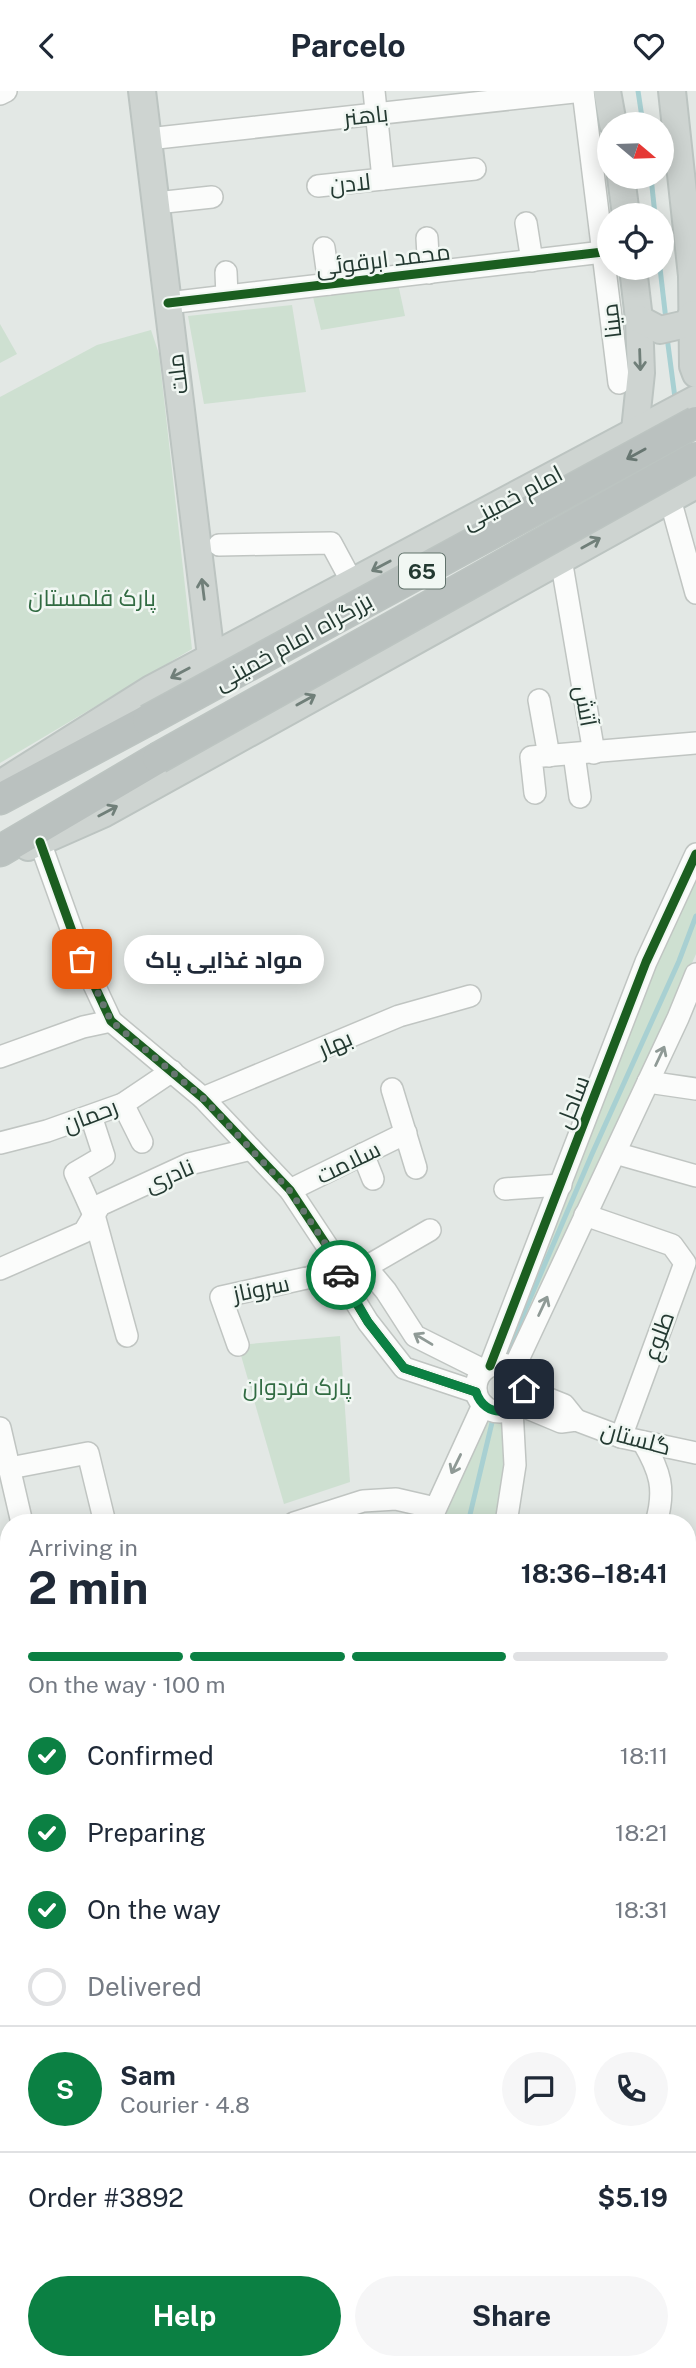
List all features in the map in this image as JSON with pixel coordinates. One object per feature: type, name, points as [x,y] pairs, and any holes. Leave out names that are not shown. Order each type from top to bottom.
[{"type":"highway","name":"بزرگراه امام خمینی","points":[[0,799],[696,422]]},
{"type":"highway","name":"بزرگراه امام خمینی","points":[[0,851],[158,758],[696,457]]},
{"type":"main road","name":"ملت","points":[[142,91],[211,656]]},
{"type":"main road","points":[[607,91],[610,112]]},
{"type":"main road","points":[[671,91],[692,276],[693,366],[696,374]]},
{"type":"main road","points":[[634,280],[641,373],[635,431]]},
{"type":"main road","points":[[639,319],[660,330],[686,324],[693,314]]},
{"type":"main road","name":"امام خمینی","points":[[0,783],[151,689],[696,399]]},
{"type":"main road","points":[[0,857],[104,813],[696,485]]},
{"type":"main road","points":[[498,504],[498,534],[505,549],[516,562],[537,573]]},
{"type":"main road","points":[[466,521],[478,526],[497,547],[503,562],[504,577],[500,594]]},
{"type":"street","points":[[0,94],[6,91]]},
{"type":"street","points":[[374,91],[383,179]]},
{"type":"street","name":"باهنر","points":[[148,139],[583,91]]},
{"type":"street","name":"مینا","points":[[583,91],[597,204]]},
{"type":"street","name":"لادن","points":[[318,186],[475,169]]},
{"type":"street","points":[[156,203],[212,197]]},
{"type":"street","points":[[526,223],[532,261]]},
{"type":"street","points":[[427,238],[429,273]]},
{"type":"street","points":[[324,248],[329,284]]},
{"type":"street","name":"محمد ابرقوئی","points":[[168,303],[597,254]]},
{"type":"street","points":[[226,272],[227,296]]},
{"type":"street","name":"مینا","points":[[606,280],[619,383]]},
{"type":"street","points":[[670,499],[696,593]]},
{"type":"street","points":[[219,545],[331,543],[352,582]]},
{"type":"street","name":"آتش","points":[[561,559],[584,753],[696,743]]},
{"type":"street","points":[[536,793],[540,756],[539,700]]},
{"type":"street","points":[[540,756],[584,753],[580,797]]},
{"type":"street","points":[[40,842],[82,959],[111,1021],[203,1098],[290,1191],[337,1261],[342,1280],[368,1322],[404,1368],[480,1398],[497,1412],[518,1401]]},
{"type":"street","name":"ساحل","points":[[432,1514],[480,1398],[479,1376],[487,1368],[561,1185],[646,962],[696,854]]},
{"type":"street","points":[[514,1368],[696,974]]},
{"type":"street","name":"بهار","points":[[203,1098],[399,1016],[470,996]]},
{"type":"street","points":[[0,1056],[83,1027],[111,1021]]},
{"type":"street","name":"رحمان","points":[[0,1143],[47,1131],[123,1104],[172,1071]]},
{"type":"street","points":[[648,1082],[696,1089]]},
{"type":"street","points":[[392,1089],[416,1168]]},
{"type":"street","points":[[123,1104],[142,1142]]},
{"type":"street","points":[[91,1116],[104,1156],[75,1173],[94,1215],[127,1336]]},
{"type":"street","name":"سلامت","points":[[290,1191],[406,1133]]},
{"type":"street","name":"نادری","points":[[1,1264],[84,1232],[100,1205],[189,1164],[251,1149]]},
{"type":"street","points":[[615,1153],[696,1176]]},
{"type":"street","points":[[363,1154],[373,1179]]},
{"type":"street","points":[[505,1189],[561,1185]]},
{"type":"street","name":"طلوع","points":[[586,1215],[672,1245],[685,1263],[621,1437]]},
{"type":"street","points":[[366,1267],[430,1230]]},
{"type":"street","points":[[337,1261],[350,1260],[366,1267],[386,1291],[415,1336],[487,1368],[506,1364],[514,1368],[523,1381],[518,1401],[515,1465],[507,1514]]},
{"type":"street","name":"سروناز","points":[[238,1345],[221,1297],[311,1277],[337,1261]]},
{"type":"street","name":"گلستان","points":[[518,1401],[561,1422],[576,1420],[621,1437],[696,1453]]},
{"type":"street","points":[[0,1428],[20,1514]]},
{"type":"street","points":[[643,1442],[653,1459],[662,1485],[657,1514]]},
{"type":"street","points":[[10,1468],[88,1454],[102,1514]]},
{"type":"street","points":[[322,1514],[363,1501],[396,1499],[430,1514]]},
{"type":"green space","points":[[398,284],[405,316],[321,330],[313,297]]},
{"type":"green space","points":[[292,305],[306,392],[204,404],[188,316]]},
{"type":"green space","points":[[0,324],[17,354],[0,363]]},
{"type":"green space","name":"پارک قلمستان","points":[[151,330],[159,354],[192,649],[0,763],[0,397],[97,345]]},
{"type":"green space","points":[[696,876],[696,954],[511,1353],[501,1355],[641,997]]},
{"type":"green space","name":"پارک فردوان","points":[[340,1336],[350,1482],[284,1504],[238,1345]]},
{"type":"green space","points":[[485,1415],[501,1423],[506,1470],[497,1514],[444,1514]]},
{"type":"waterway","points":[[638,91],[641,112]]},
{"type":"waterway","points":[[652,189],[654,203]]},
{"type":"waterway","points":[[661,280],[666,320]]},
{"type":"waterway","points":[[667,337],[675,398]]},
{"type":"waterway","points":[[470,1514],[511,1343],[679,961],[696,916]]},
{"type":"cycle path","points":[[168,303],[597,253]]},
{"type":"cycle path","points":[[40,842],[82,959],[111,1021],[203,1098],[290,1190],[337,1261],[342,1280],[368,1322],[404,1368],[476,1392]]},
{"type":"cycle path","points":[[490,1366],[646,962],[696,854]]},
{"type":"way so far","points":[[82,959],[111,1021],[203,1098],[290,1191],[317,1228],[337,1261],[341,1275]]},
{"type":"place","name":"مواد غذایی پاک","points":[[82,959]]},
{"type":"route","points":[[341,1275],[368,1322],[404,1368],[476,1392],[483,1405],[497,1412],[505,1412],[518,1404],[524,1389]]}]
